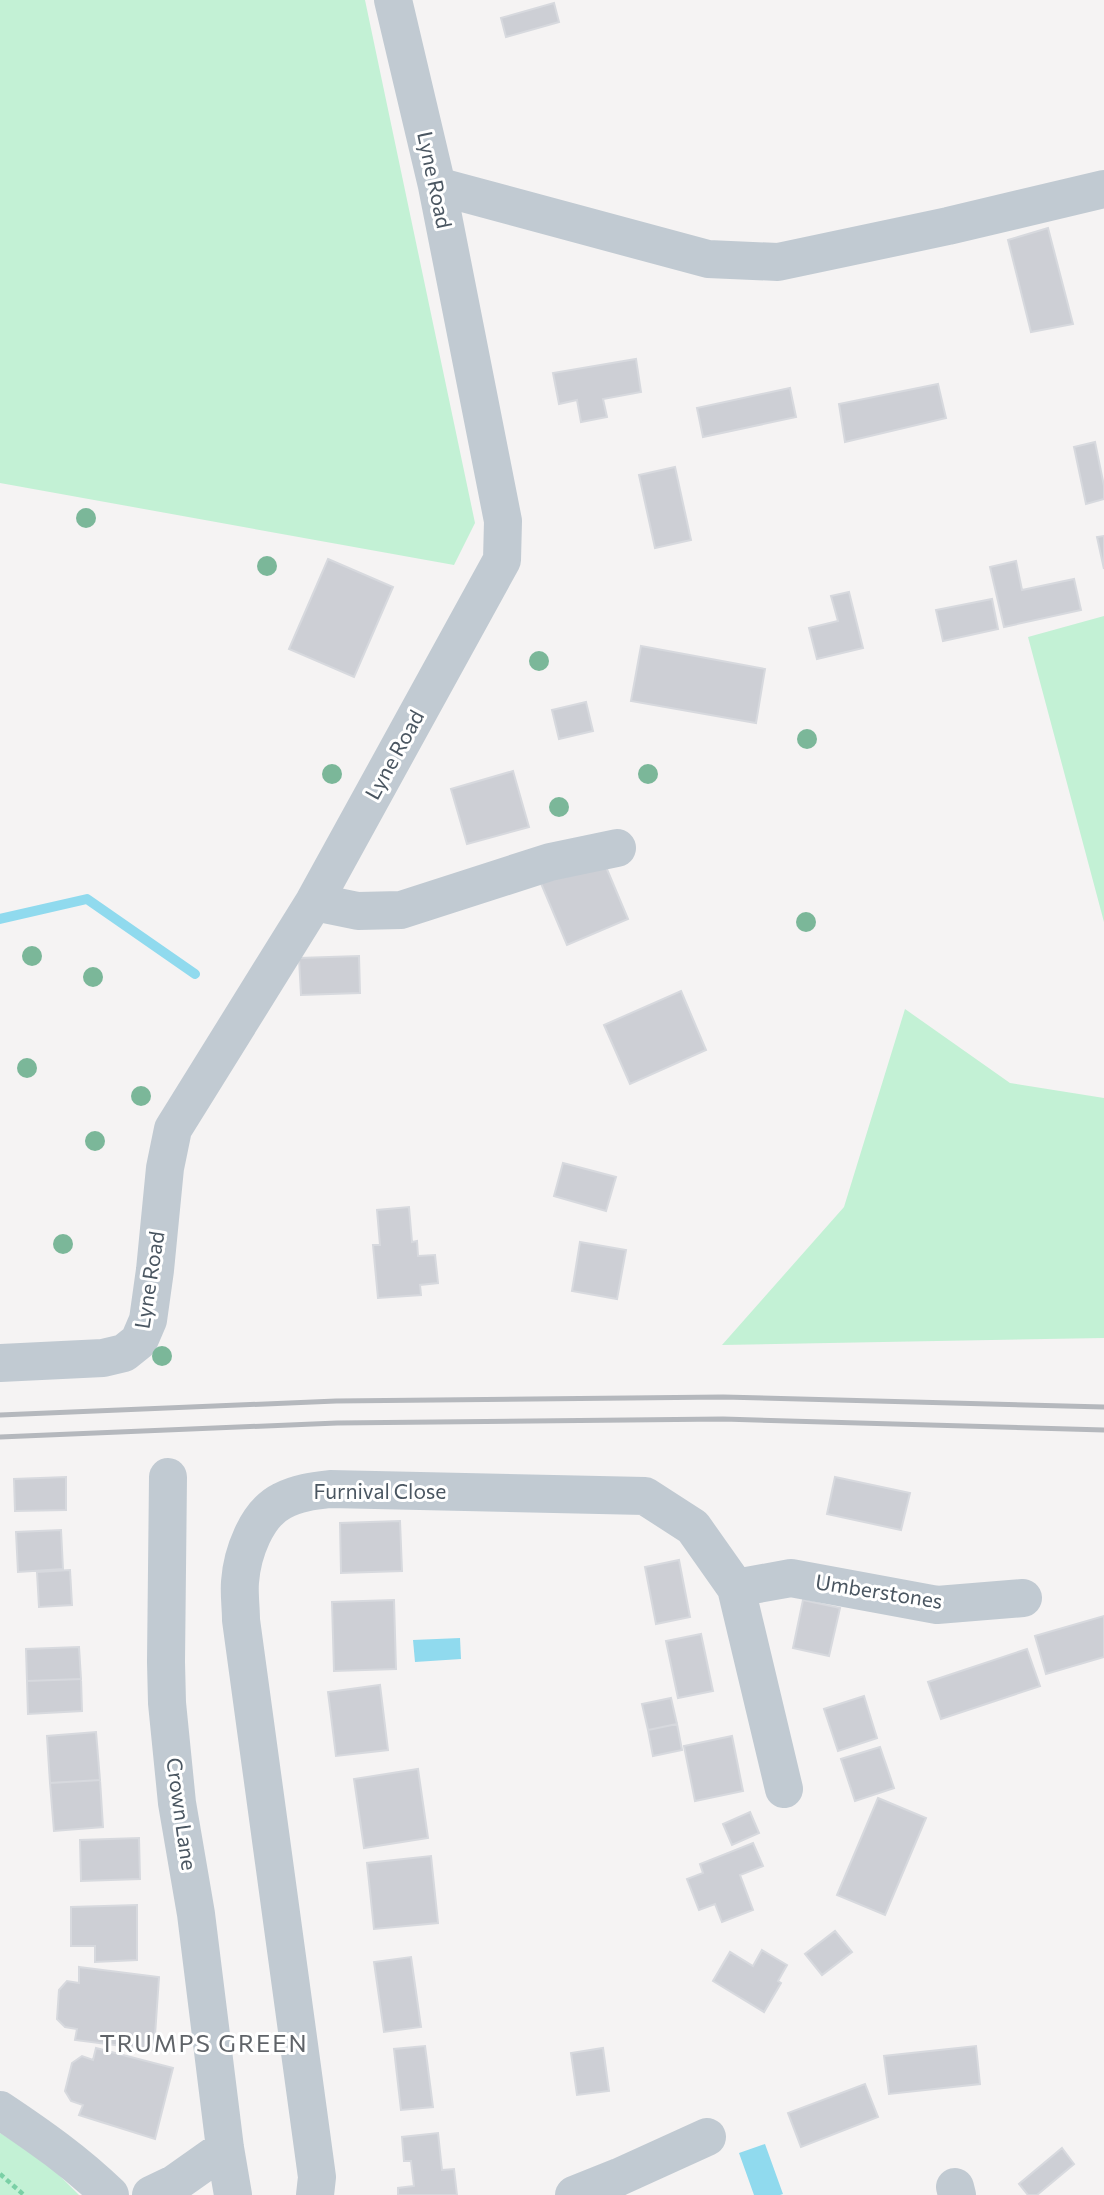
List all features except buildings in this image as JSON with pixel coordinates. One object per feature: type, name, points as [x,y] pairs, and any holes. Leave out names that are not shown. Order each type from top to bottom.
[{"type":"street","name":"Lyne Road","points":[[0,1363],[103,1358],[124,1353],[139,1341],[148,1320],[165,1168],[173,1129],[314,902],[502,560],[503,522],[437,186],[393,0]]},
{"type":"street","points":[[437,186],[708,259],[778,262],[1104,189]]},
{"type":"street","points":[[314,902],[358,911],[401,910],[550,862],[617,848]]},
{"type":"street","name":"Crown Lane","points":[[168,1477],[167,1703],[177,1802],[196,1914],[233,2195]]},
{"type":"street","name":"Furnival Close","points":[[315,2195],[317,2177],[241,1620],[240,1582],[246,1552],[264,1517],[279,1502],[303,1492],[330,1489],[645,1496],[693,1527],[736,1588],[785,1789]]},
{"type":"street","name":"Umberstones","points":[[736,1588],[791,1578],[937,1605],[1023,1598]]},
{"type":"street","points":[[0,2110],[50,2143],[110,2195]]},
{"type":"street","points":[[574,2195],[707,2137]]},
{"type":"street","points":[[151,2195],[174,2184],[225,2148]]},
{"type":"path","points":[[0,2175],[24,2195]]},
{"type":"green space","points":[[0,0],[365,0],[475,523],[454,565],[0,483]]},
{"type":"green space","points":[[1104,616],[1104,922],[1028,637]]},
{"type":"green space","points":[[905,1009],[1010,1083],[1104,1098],[1104,1338],[722,1345],[844,1207]]},
{"type":"green space","points":[[0,2133],[45,2161],[79,2195],[0,2195]]},
{"type":"water","points":[[460,1638],[461,1659],[415,1662],[413,1640]]},
{"type":"water","points":[[765,2144],[783,2194],[780,2195],[754,2195],[739,2153]]},
{"type":"waterway","points":[[0,919],[87,899],[195,974]]},
{"type":"railway","points":[[0,1415],[336,1401],[723,1397],[1104,1407]]},
{"type":"railway","points":[[0,1437],[337,1423],[723,1419],[1104,1430]]},
{"type":"district","name":"TRUMPS GREEN","points":[[204,2044]]}]
